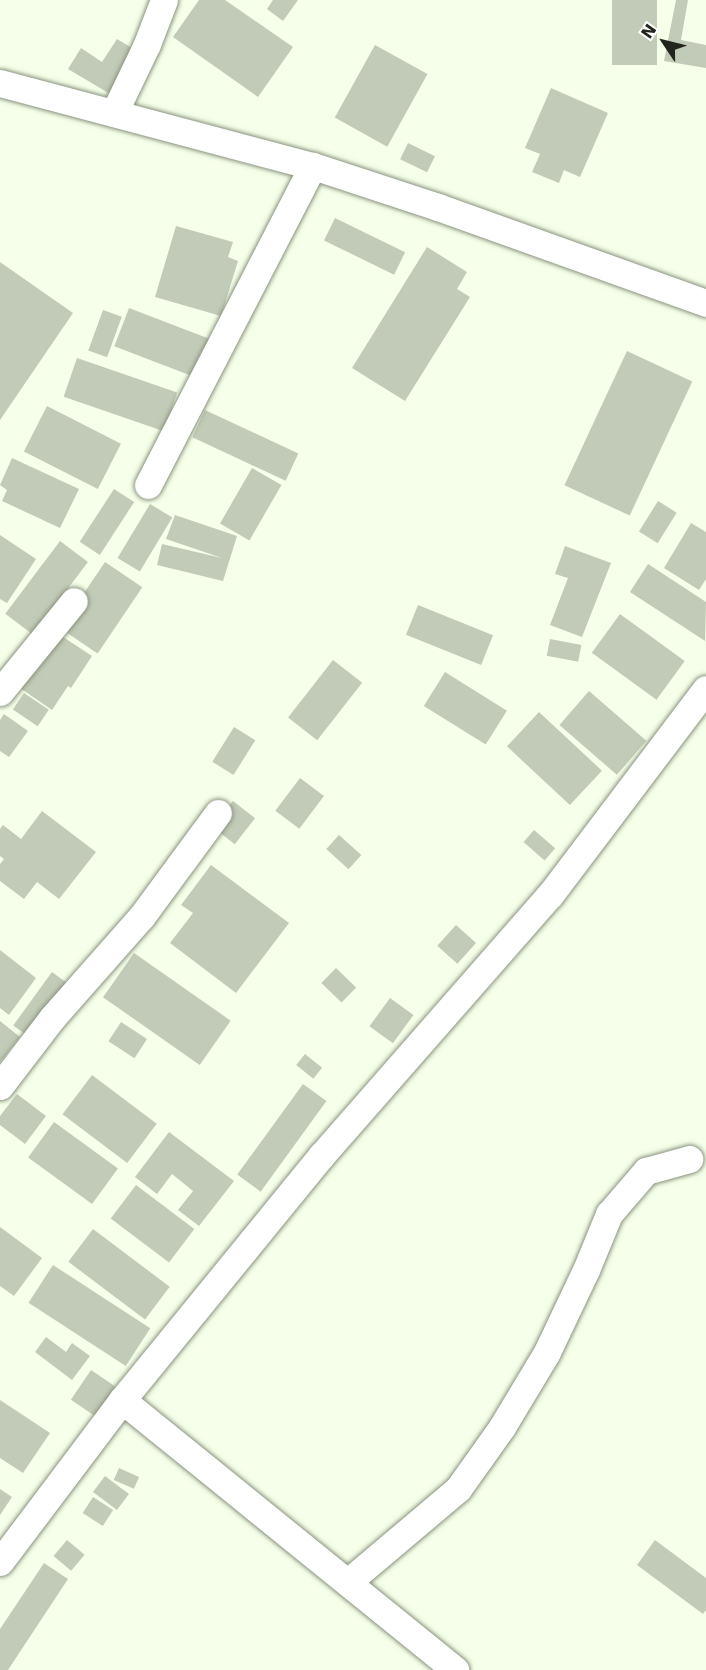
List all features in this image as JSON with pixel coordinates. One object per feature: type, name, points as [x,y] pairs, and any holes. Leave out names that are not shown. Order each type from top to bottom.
[{"type":"street","points":[[114,113],[147,44],[164,0]]},
{"type":"street","points":[[0,83],[313,166],[438,207],[706,303]]},
{"type":"street","points":[[148,485],[313,166]]},
{"type":"street","points":[[0,692],[74,601]]},
{"type":"street","points":[[0,1562],[122,1400],[322,1155],[550,896],[706,689]]},
{"type":"street","points":[[0,1086],[52,1018],[142,916],[218,813]]},
{"type":"street","points":[[349,1581],[458,1489],[496,1436],[548,1352],[609,1214],[646,1171],[689,1159]]},
{"type":"street","points":[[122,1400],[349,1581],[456,1670]]},
{"type":"building","points":[[199,0],[225,0],[293,47],[258,97],[173,37]]},
{"type":"building","points":[[273,0],[298,0],[283,21],[267,9]]},
{"type":"building","points":[[612,0],[657,0],[657,65],[612,65]]},
{"type":"building","points":[[676,0],[688,0],[681,40],[706,45],[706,68],[664,61]]},
{"type":"building","points":[[117,39],[137,51],[110,94],[68,69],[81,48],[102,62]]},
{"type":"building","points":[[375,45],[427,74],[387,147],[335,118]]},
{"type":"building","points":[[551,88],[608,113],[580,177],[564,170],[559,183],[532,172],[540,154],[525,148]]},
{"type":"building","points":[[408,143],[435,156],[427,172],[400,159]]},
{"type":"building","points":[[335,218],[405,252],[394,275],[324,240]]},
{"type":"building","points":[[176,226],[233,242],[228,257],[238,261],[221,316],[155,297]]},
{"type":"building","points":[[427,247],[467,272],[457,289],[470,297],[405,401],[352,368]]},
{"type":"building","points":[[0,262],[73,313],[0,420]]},
{"type":"building","points":[[129,308],[211,340],[196,378],[114,346]]},
{"type":"building","points":[[103,310],[122,317],[107,357],[88,350]]},
{"type":"building","points":[[627,351],[692,381],[630,516],[564,485]]},
{"type":"building","points":[[77,358],[177,393],[164,431],[64,397]]},
{"type":"building","points":[[47,406],[121,444],[98,489],[24,451]]},
{"type":"building","points":[[205,410],[298,454],[286,481],[192,437]]},
{"type":"building","points":[[12,458],[79,489],[60,528],[2,501],[7,490],[0,485]]},
{"type":"building","points":[[252,468],[281,485],[249,540],[220,523]]},
{"type":"building","points":[[114,489],[134,502],[100,555],[80,542]]},
{"type":"building","points":[[658,501],[677,513],[658,543],[639,532]]},
{"type":"building","points":[[150,504],[172,517],[140,571],[118,558]]},
{"type":"building","points":[[175,515],[237,536],[223,581],[157,565],[162,544],[222,558],[166,539]]},
{"type":"building","points":[[691,523],[706,532],[706,579],[699,590],[664,568]]},
{"type":"building","points":[[0,535],[36,559],[7,603],[0,599]]},
{"type":"building","points":[[60,541],[88,562],[33,635],[5,614]]},
{"type":"building","points":[[565,546],[611,563],[582,637],[550,625],[568,578],[555,574]]},
{"type":"building","points":[[105,562],[142,587],[98,653],[60,628]]},
{"type":"building","points":[[648,564],[706,602],[705,641],[630,592]]},
{"type":"building","points":[[418,605],[493,635],[481,665],[406,635]]},
{"type":"building","points":[[620,614],[685,661],[657,700],[592,653]]},
{"type":"building","points":[[57,633],[92,656],[71,688],[68,686],[52,710],[20,688]]},
{"type":"building","points":[[550,639],[581,645],[578,662],[547,656]]},
{"type":"building","points":[[333,660],[362,683],[317,740],[288,718]]},
{"type":"building","points":[[445,672],[507,711],[486,745],[424,706]]},
{"type":"building","points":[[589,691],[646,741],[617,775],[559,725]]},
{"type":"building","points":[[24,693],[49,710],[38,726],[13,710]]},
{"type":"building","points":[[539,712],[602,771],[570,805],[507,746]]},
{"type":"building","points":[[4,714],[28,731],[9,757],[0,751],[0,720]]},
{"type":"building","points":[[234,727],[255,740],[233,775],[212,762]]},
{"type":"building","points":[[300,778],[324,796],[299,829],[275,811]]},
{"type":"building","points":[[233,801],[255,818],[235,844],[213,827]]},
{"type":"building","points":[[42,811],[96,852],[59,899],[37,882],[24,899],[0,881],[0,864],[4,859],[0,856],[0,829],[3,825],[21,839]]},
{"type":"building","points":[[534,830],[555,848],[545,860],[524,842]]},
{"type":"building","points":[[339,835],[361,855],[349,869],[326,849]]},
{"type":"building","points":[[211,865],[289,923],[236,993],[170,943],[193,913],[181,905]]},
{"type":"building","points":[[456,925],[476,943],[457,964],[437,946]]},
{"type":"building","points":[[0,950],[36,978],[9,1015],[0,1008]]},
{"type":"building","points":[[134,953],[231,1021],[200,1065],[103,997]]},
{"type":"building","points":[[336,968],[356,987],[342,1003],[321,983]]},
{"type":"building","points":[[52,972],[70,985],[31,1038],[13,1025]]},
{"type":"building","points":[[390,998],[413,1015],[393,1043],[369,1026]]},
{"type":"building","points":[[0,1021],[20,1037],[0,1062]]},
{"type":"building","points":[[121,1022],[147,1039],[134,1058],[108,1041]]},
{"type":"building","points":[[305,1054],[322,1068],[313,1079],[296,1065]]},
{"type":"building","points":[[92,1075],[157,1124],[127,1163],[63,1114]]},
{"type":"building","points":[[303,1084],[326,1101],[261,1192],[237,1175]]},
{"type":"building","points":[[17,1094],[46,1116],[25,1144],[0,1125],[0,1116]]},
{"type":"building","points":[[54,1122],[118,1168],[92,1204],[28,1158]]},
{"type":"building","points":[[169,1132],[234,1181],[199,1226],[178,1210],[193,1191],[172,1174],[157,1194],[135,1177]]},
{"type":"building","points":[[136,1185],[194,1229],[169,1262],[111,1219]]},
{"type":"building","points":[[0,1227],[42,1258],[14,1296],[0,1286]]},
{"type":"building","points":[[93,1229],[170,1287],[145,1320],[68,1262]]},
{"type":"building","points":[[53,1265],[150,1328],[126,1366],[28,1303]]},
{"type":"building","points":[[46,1337],[66,1352],[72,1343],[90,1356],[72,1380],[35,1352]]},
{"type":"building","points":[[91,1370],[115,1386],[95,1416],[71,1400]]},
{"type":"building","points":[[0,1400],[50,1433],[23,1473],[0,1458]]},
{"type":"building","points":[[119,1468],[139,1477],[134,1489],[114,1480]]},
{"type":"building","points":[[105,1476],[129,1494],[117,1510],[93,1492]]},
{"type":"building","points":[[0,1489],[12,1497],[0,1515]]},
{"type":"building","points":[[93,1497],[113,1510],[103,1526],[83,1513]]},
{"type":"building","points":[[67,1540],[85,1555],[71,1571],[54,1556]]},
{"type":"building","points":[[655,1540],[706,1578],[706,1610],[703,1614],[637,1565]]},
{"type":"building","points":[[44,1563],[68,1579],[8,1670],[0,1670],[0,1629]]}]
